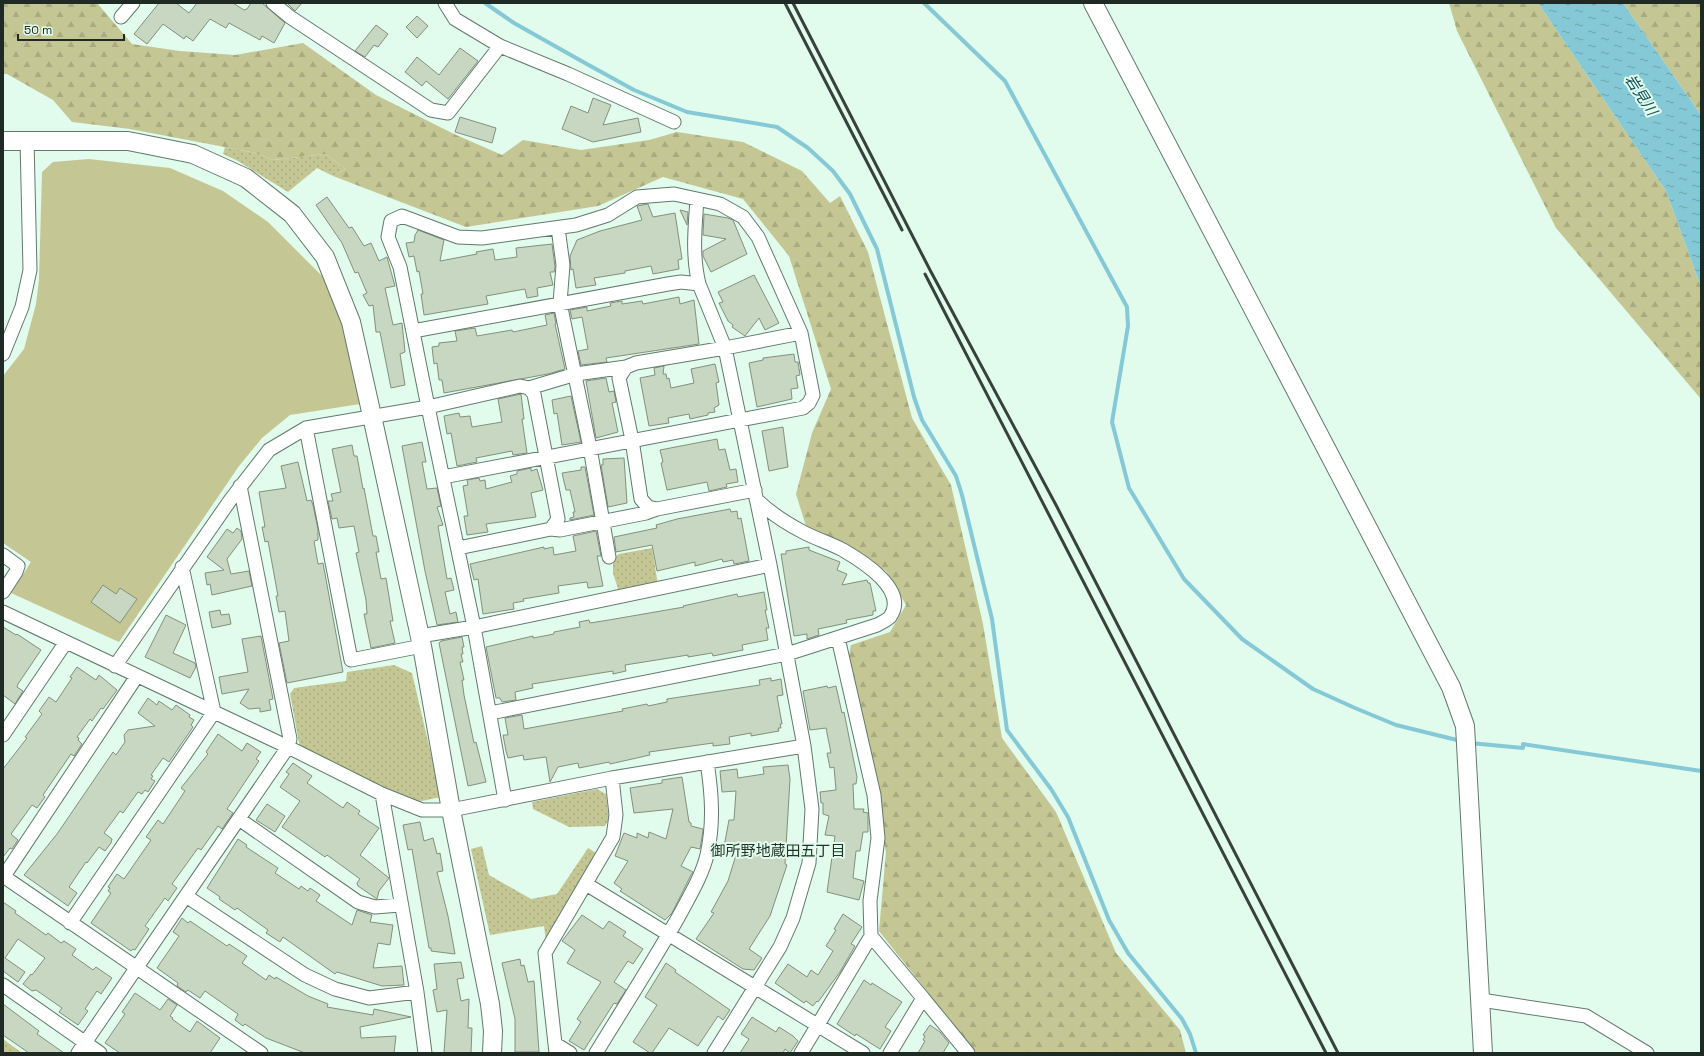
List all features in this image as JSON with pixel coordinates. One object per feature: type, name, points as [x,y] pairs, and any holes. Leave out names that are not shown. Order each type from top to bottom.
[{"type":"street","points":[[121,16],[133,3]]},
{"type":"street","points":[[272,3],[290,17],[431,110],[448,113],[500,46]]},
{"type":"street","points":[[445,3],[455,19],[500,46],[568,74],[674,122]]},
{"type":"street","points":[[1093,3],[1451,687],[1465,726],[1484,1053]]},
{"type":"street","points":[[3,354],[22,307],[30,270],[28,140]]},
{"type":"street","points":[[3,141],[128,141],[193,154],[246,178],[292,214],[325,257],[351,322],[421,641],[451,810],[490,1004],[493,1031],[492,1053]]},
{"type":"street","points":[[444,477],[740,418],[803,408],[809,403],[813,395],[801,333],[758,237],[743,217],[720,204],[674,194],[637,197],[608,215],[576,225],[482,238],[458,237],[402,216],[391,221],[388,237],[400,267],[428,407],[444,477],[474,627],[505,800]]},
{"type":"street","points":[[697,199],[694,231],[696,270],[699,284],[725,348],[787,654],[804,746],[812,809],[809,863],[793,918],[780,947],[714,1053]]},
{"type":"street","points":[[558,228],[563,264],[560,303],[576,374],[610,557]]},
{"type":"street","points":[[413,331],[675,283],[699,284]]},
{"type":"street","points":[[116,666],[182,567],[240,486],[269,450],[306,428],[428,407],[520,386],[529,388],[576,374],[626,367],[636,363],[801,333]]},
{"type":"street","points":[[626,367],[619,378],[642,499],[648,507],[658,509]]},
{"type":"street","points":[[529,388],[534,394],[558,518],[551,529]]},
{"type":"street","points":[[306,428],[351,660],[474,627],[770,565]]},
{"type":"street","points":[[81,1048],[288,747],[290,739],[240,486]]},
{"type":"street","points":[[458,548],[551,529],[560,530],[603,522],[658,509],[755,495]]},
{"type":"street","points":[[490,713],[787,654],[877,625],[890,618],[895,605],[892,590],[880,576],[842,550],[804,532],[771,513],[755,495]]},
{"type":"street","points":[[3,555],[18,566],[16,572],[3,592]]},
{"type":"street","points":[[70,923],[214,712],[182,567]]},
{"type":"street","points":[[3,612],[288,747],[382,794],[422,810],[451,810],[612,778],[804,746]]},
{"type":"street","points":[[801,1053],[871,936],[870,901],[878,838],[874,795],[838,638]]},
{"type":"street","points":[[3,734],[66,642]]},
{"type":"street","points":[[137,676],[3,876],[136,969],[261,1053]]},
{"type":"street","points":[[596,1053],[693,890],[706,857],[712,828],[712,798],[707,762]]},
{"type":"street","points":[[570,1053],[557,1049],[545,953],[612,837],[616,815],[612,778]]},
{"type":"street","points":[[382,794],[400,905],[417,992],[425,1053]]},
{"type":"street","points":[[239,819],[358,902],[375,907],[400,905]]},
{"type":"street","points":[[586,884],[863,1053]]},
{"type":"street","points":[[186,896],[305,976],[335,989],[369,998],[417,992]]},
{"type":"street","points":[[871,936],[968,1053]]},
{"type":"street","points":[[3,985],[81,1048],[100,1053]]},
{"type":"street","points":[[890,1053],[923,998]]},
{"type":"street","points":[[1481,1000],[1586,1016],[1647,1053]]},
{"type":"green space","points":[[3,3],[97,3],[132,44],[180,51],[235,55],[303,43],[376,95],[454,134],[502,155],[523,140],[581,150],[649,140],[677,132],[743,142],[802,171],[830,203],[840,196],[868,252],[912,418],[951,485],[983,624],[1002,738],[1056,812],[1116,953],[1180,1030],[1186,1053],[976,1053],[879,931],[886,852],[846,670],[851,645],[890,632],[906,605],[886,571],[806,526],[796,494],[812,433],[831,389],[789,256],[743,199],[663,177],[598,206],[466,227],[333,176],[346,169],[325,154],[273,160],[256,153],[130,129],[72,122],[53,100],[7,74],[3,74]]},
{"type":"green space","points":[[1449,3],[1538,3],[1666,191],[1701,287],[1701,399],[1556,228],[1457,31]]},
{"type":"green space","points":[[1623,3],[1701,3],[1701,115]]},
{"type":"green space","points":[[225,147],[256,153],[273,160],[325,154],[346,169],[333,176],[317,168],[288,192],[238,161],[223,154]]},
{"type":"green space","points":[[89,159],[170,168],[223,191],[268,222],[324,278],[342,318],[360,404],[290,415],[262,438],[239,466],[119,642],[11,593],[31,562],[3,543],[3,376],[24,349],[36,304],[39,280],[42,172],[53,162]]},
{"type":"green space","points":[[652,548],[658,585],[619,592],[613,573],[613,559],[619,554]]},
{"type":"green space","points":[[394,665],[412,673],[441,797],[417,802],[300,748],[290,694],[294,688],[346,681],[347,672]]},
{"type":"green space","points":[[597,789],[606,794],[609,819],[605,826],[569,827],[533,809],[532,802]]},
{"type":"green space","points":[[482,846],[489,875],[531,899],[557,894],[588,848],[598,854],[546,942],[544,926],[490,935],[471,849]]},
{"type":"green space","points":[[3,1039],[22,1053],[3,1053]]},
{"type":"water","name":"岩見川","points":[[1538,3],[1623,3],[1701,115],[1701,287],[1666,191]]},
{"type":"building","points":[[159,3],[176,3],[189,13],[197,3],[233,3],[244,10],[247,9],[251,3],[262,3],[285,23],[274,43],[262,36],[260,40],[229,23],[226,28],[210,19],[193,41],[186,36],[184,39],[163,24],[147,44],[134,34]]},
{"type":"building","points":[[287,3],[302,3],[295,11]]},
{"type":"building","points":[[417,16],[428,26],[417,38],[406,27]]},
{"type":"building","points":[[376,25],[388,34],[378,47],[374,45],[365,57],[355,51]]},
{"type":"building","points":[[460,48],[478,61],[448,99],[426,81],[422,86],[405,72],[417,57],[439,75]]},
{"type":"building","points":[[593,98],[611,105],[603,125],[638,118],[641,132],[593,142],[562,129],[571,106],[588,113]]},
{"type":"building","points":[[460,117],[496,128],[492,143],[455,132]]},
{"type":"building","points":[[327,197],[349,228],[352,227],[364,246],[371,243],[379,261],[387,257],[395,286],[385,288],[393,325],[402,323],[405,352],[400,354],[405,385],[391,388],[380,332],[376,332],[373,305],[369,306],[363,295],[367,293],[358,272],[355,273],[342,243],[316,205]]},
{"type":"building","points":[[648,204],[653,217],[675,213],[682,259],[678,260],[679,269],[653,274],[651,266],[625,271],[625,273],[594,278],[596,285],[576,288],[573,269],[571,270],[570,256],[577,240],[600,231],[642,220],[637,206]]},
{"type":"building","points":[[680,210],[688,212],[687,225]]},
{"type":"building","points":[[704,214],[733,220],[747,254],[711,272],[703,256],[703,251],[726,239],[703,235]]},
{"type":"building","points":[[418,230],[444,240],[440,261],[477,254],[476,252],[493,249],[495,260],[517,257],[516,248],[552,244],[555,267],[554,272],[550,272],[553,285],[537,288],[538,296],[527,298],[525,289],[486,296],[488,304],[424,315],[421,294],[423,294],[419,271],[417,272],[414,256],[409,257],[406,243],[414,242],[415,235]]},
{"type":"building","points":[[754,275],[779,323],[765,330],[759,318],[745,336],[732,327],[733,325],[728,321],[719,303],[723,302],[718,292]]},
{"type":"building","points":[[679,297],[680,304],[694,300],[699,344],[606,358],[607,362],[581,365],[578,351],[588,349],[582,317],[572,319],[570,310],[587,307],[587,311],[611,306],[610,303],[622,301],[622,304],[642,301],[643,304]]},
{"type":"building","points":[[554,313],[565,369],[548,374],[444,393],[442,380],[439,380],[437,363],[434,364],[432,347],[439,346],[439,343],[457,341],[455,331],[475,328],[477,336],[512,330],[513,332],[547,325],[545,315]]},
{"type":"building","points":[[794,354],[795,362],[798,362],[800,375],[796,376],[798,388],[791,389],[792,399],[757,407],[749,363],[763,360],[763,358]]},
{"type":"building","points":[[715,364],[719,382],[716,383],[719,405],[714,408],[715,412],[690,419],[689,414],[668,418],[669,423],[649,426],[640,378],[655,375],[654,368],[664,366],[663,374],[666,374],[667,379],[669,378],[671,388],[694,383],[691,369]]},
{"type":"building","points":[[606,378],[609,392],[614,391],[616,402],[612,403],[618,432],[596,438],[586,381]]},
{"type":"building","points":[[521,394],[524,419],[522,419],[527,453],[513,455],[512,451],[476,458],[477,462],[457,466],[451,433],[447,434],[444,416],[459,413],[460,417],[470,416],[472,427],[502,422],[498,399]]},
{"type":"building","points":[[571,396],[581,442],[562,445],[557,413],[554,414],[552,400]]},
{"type":"building","points":[[783,427],[788,467],[769,471],[762,431]]},
{"type":"building","points":[[717,439],[719,450],[725,449],[730,470],[736,469],[738,482],[726,484],[727,487],[709,491],[707,482],[667,490],[661,463],[663,462],[660,450]]},
{"type":"building","points":[[422,442],[426,462],[422,462],[427,489],[437,488],[441,506],[437,507],[443,525],[438,526],[447,579],[451,578],[454,590],[445,592],[450,614],[456,612],[458,622],[437,625],[425,571],[402,446]]},
{"type":"building","points":[[352,445],[354,456],[357,456],[373,536],[376,536],[379,552],[376,552],[381,579],[386,578],[393,621],[390,621],[395,643],[371,648],[364,614],[367,614],[366,600],[356,553],[359,552],[354,526],[339,528],[337,518],[332,519],[328,501],[333,501],[331,494],[341,492],[332,449]]},
{"type":"building","points":[[624,458],[627,503],[608,507],[601,465],[603,465],[603,459]]},
{"type":"building","points":[[298,462],[307,501],[311,500],[313,505],[318,529],[318,540],[314,541],[318,564],[323,563],[343,672],[287,683],[279,643],[289,641],[285,611],[279,612],[276,596],[278,596],[268,541],[265,542],[262,527],[265,527],[259,492],[286,488],[281,466]]},
{"type":"building","points":[[581,467],[585,467],[594,515],[570,520],[570,518],[574,517],[573,512],[575,512],[570,490],[566,490],[562,473],[581,470]]},
{"type":"building","points":[[531,468],[531,471],[537,469],[543,490],[531,493],[536,517],[486,524],[488,532],[467,535],[464,516],[468,516],[463,486],[468,485],[467,480],[479,478],[480,481],[485,480],[486,489],[512,482],[510,476],[517,474],[517,471]]},
{"type":"building","points":[[730,509],[731,512],[737,511],[738,519],[741,518],[749,561],[734,564],[733,560],[723,562],[722,559],[695,566],[695,562],[657,571],[652,545],[616,552],[614,537],[657,528],[656,525],[677,519]]},
{"type":"building","points":[[237,528],[241,531],[242,539],[227,559],[231,574],[249,571],[252,586],[212,595],[210,584],[207,585],[205,573],[224,570],[207,557],[227,529],[233,533]]},
{"type":"building","points":[[596,531],[601,556],[597,556],[603,586],[588,588],[587,582],[558,586],[559,593],[523,599],[524,601],[513,603],[514,609],[483,614],[478,579],[474,580],[470,564],[544,547],[544,549],[553,547],[554,555],[576,551],[573,536]]},
{"type":"building","points":[[809,547],[809,550],[840,562],[837,570],[847,574],[842,585],[867,580],[868,583],[870,583],[876,611],[873,611],[873,615],[846,620],[847,623],[818,629],[819,635],[807,639],[807,634],[794,636],[781,554],[786,554],[786,551]]},
{"type":"building","points":[[103,585],[116,594],[120,588],[137,599],[120,623],[91,602]]},
{"type":"building","points":[[764,592],[767,610],[765,610],[769,628],[766,628],[768,640],[742,645],[743,650],[713,656],[712,653],[688,657],[688,655],[625,665],[626,671],[613,674],[613,671],[532,684],[533,688],[515,692],[516,700],[502,702],[500,698],[496,698],[486,647],[533,636],[533,638],[554,634],[554,632],[580,627],[579,622],[589,620],[590,623],[609,620],[684,607],[683,606],[737,594],[738,597]]},
{"type":"building","points":[[220,610],[221,615],[229,614],[231,624],[212,628],[209,612]]},
{"type":"building","points":[[166,615],[186,625],[173,653],[195,663],[196,667],[190,678],[145,657]]},
{"type":"building","points":[[3,627],[16,635],[17,634],[41,650],[18,684],[17,687],[23,691],[15,704],[3,695]]},
{"type":"building","points":[[261,636],[273,699],[269,700],[271,710],[260,712],[260,708],[249,709],[240,703],[249,689],[222,694],[219,677],[248,672],[242,639]]},
{"type":"building","points":[[462,637],[464,647],[462,647],[463,654],[461,654],[463,662],[460,662],[464,680],[462,680],[464,695],[474,743],[476,742],[486,782],[468,786],[439,643],[441,641]]},
{"type":"building","points":[[77,667],[96,680],[99,675],[117,690],[92,721],[90,719],[77,737],[82,744],[74,756],[71,754],[43,795],[45,797],[37,808],[32,805],[11,834],[18,840],[12,849],[10,848],[3,857],[3,769],[27,738],[25,737],[42,714],[39,711],[49,697],[56,702],[72,678],[70,677]]},
{"type":"building","points":[[771,678],[771,681],[781,679],[783,695],[777,696],[782,724],[780,724],[781,728],[778,728],[779,731],[751,736],[751,733],[729,737],[730,744],[713,746],[713,743],[649,752],[650,755],[610,764],[609,762],[579,768],[578,763],[558,767],[550,782],[546,757],[524,760],[523,755],[508,758],[503,735],[508,735],[505,718],[522,715],[524,729],[623,711],[622,709],[647,704],[648,706],[667,702],[667,699],[760,685],[759,680]]},
{"type":"building","points":[[827,686],[828,688],[836,686],[842,713],[844,712],[857,777],[856,784],[853,784],[854,809],[864,809],[863,812],[868,813],[868,832],[863,832],[860,851],[856,851],[853,878],[864,881],[859,900],[827,892],[835,836],[825,835],[829,816],[823,814],[823,803],[821,803],[820,792],[836,790],[834,767],[830,768],[827,753],[831,753],[826,728],[810,730],[803,691]]},
{"type":"building","points":[[148,698],[157,705],[159,701],[172,710],[176,705],[190,715],[189,717],[194,720],[191,725],[193,727],[169,762],[163,758],[151,775],[153,776],[151,779],[155,781],[148,792],[145,790],[142,794],[138,792],[123,813],[120,811],[104,833],[112,839],[111,843],[105,851],[99,847],[87,863],[86,862],[69,887],[77,893],[68,906],[24,875],[57,834],[113,752],[116,755],[125,742],[124,735],[128,730],[155,726],[138,713]]},
{"type":"building","points":[[218,734],[242,751],[247,743],[261,752],[256,759],[259,761],[227,809],[233,813],[222,829],[218,826],[201,850],[198,848],[172,884],[177,888],[168,901],[165,898],[145,926],[149,929],[135,950],[133,949],[131,951],[91,923],[111,893],[108,891],[110,888],[108,887],[117,874],[124,879],[151,840],[146,837],[158,820],[163,824],[185,791],[181,788],[208,754],[206,752]]},
{"type":"building","points":[[293,763],[312,776],[307,783],[343,808],[347,802],[360,811],[358,814],[379,828],[360,855],[389,878],[379,891],[377,899],[358,886],[357,883],[360,879],[327,855],[325,857],[282,827],[300,801],[280,787],[289,774],[286,772]]},
{"type":"building","points":[[788,765],[790,779],[785,864],[787,865],[770,916],[749,949],[762,958],[754,970],[743,969],[696,939],[714,913],[711,912],[728,881],[736,855],[723,852],[729,820],[734,820],[736,791],[722,792],[720,771],[737,769],[738,778],[764,774],[763,767]]},
{"type":"building","points":[[682,777],[689,822],[691,823],[691,826],[703,829],[703,831],[700,849],[691,847],[681,866],[693,872],[672,913],[665,920],[620,891],[622,889],[614,883],[628,861],[615,856],[624,833],[637,838],[637,833],[648,838],[649,832],[666,839],[673,809],[634,813],[630,788],[662,783],[662,780]]},
{"type":"building","points":[[267,804],[285,816],[275,832],[256,820]]},
{"type":"building","points":[[420,822],[424,841],[433,838],[437,854],[440,853],[443,871],[437,872],[448,916],[455,954],[431,951],[431,948],[429,948],[412,849],[408,850],[403,825]]},
{"type":"building","points":[[238,839],[247,845],[246,847],[278,868],[275,873],[299,889],[301,886],[308,891],[310,888],[320,895],[316,901],[352,925],[357,910],[372,915],[370,922],[393,925],[390,945],[378,943],[373,968],[402,966],[404,985],[382,986],[337,972],[335,974],[283,937],[280,942],[266,933],[268,930],[237,908],[235,910],[219,899],[220,897],[207,888]]},
{"type":"building","points":[[3,902],[16,911],[15,913],[46,935],[48,933],[61,943],[64,941],[76,949],[72,955],[93,970],[96,967],[112,978],[101,994],[97,991],[85,1009],[88,1011],[78,1025],[59,1012],[62,1008],[36,990],[32,991],[23,984],[45,958],[18,939],[5,958],[25,972],[18,982],[3,971]]},
{"type":"building","points":[[843,914],[862,927],[851,944],[855,946],[840,972],[818,1002],[817,1001],[813,1006],[806,1001],[804,1003],[775,983],[788,964],[807,977],[811,970],[818,975],[833,951],[826,946],[836,930],[834,929]]},
{"type":"building","points":[[582,915],[603,929],[609,921],[626,932],[623,936],[643,949],[633,964],[628,961],[614,982],[626,990],[617,1004],[614,1003],[584,1050],[569,1041],[581,1022],[577,1019],[601,982],[567,963],[575,950],[562,941]]},
{"type":"building","points":[[182,918],[188,923],[190,921],[227,946],[229,944],[247,956],[242,963],[266,980],[269,975],[275,979],[276,977],[308,996],[328,1004],[327,1007],[373,1015],[374,1009],[411,1017],[360,1027],[361,1038],[396,1036],[394,1053],[305,1053],[266,1038],[245,1024],[243,1026],[235,1020],[238,1014],[205,991],[200,998],[188,990],[186,992],[177,986],[178,983],[157,968],[179,936],[173,932]]},
{"type":"building","points":[[520,959],[521,966],[524,965],[528,982],[534,981],[539,1052],[515,1052],[515,1019],[502,963]]},
{"type":"building","points":[[461,962],[464,978],[457,979],[461,1001],[469,999],[468,1028],[472,1028],[471,1053],[444,1053],[447,1010],[437,1012],[433,990],[437,989],[434,964]]},
{"type":"building","points":[[666,963],[676,970],[675,972],[730,1010],[723,1020],[718,1016],[698,1046],[669,1028],[652,1053],[650,1053],[633,1042],[657,1005],[645,997]]},
{"type":"building","points":[[864,980],[871,985],[872,983],[902,1002],[885,1027],[891,1031],[880,1049],[856,1034],[855,1036],[837,1024]]},
{"type":"building","points":[[135,993],[160,1010],[168,999],[177,1005],[170,1016],[173,1018],[172,1019],[190,1032],[197,1021],[220,1038],[210,1053],[120,1053],[105,1043],[125,1014],[122,1012]]},
{"type":"building","points":[[3,1004],[39,1031],[37,1034],[64,1053],[29,1053],[3,1035]]},
{"type":"building","points":[[752,1017],[776,1032],[779,1027],[793,1036],[798,1041],[790,1053],[785,1049],[783,1053],[740,1053],[749,1039],[741,1034]]},
{"type":"building","points":[[930,1025],[940,1032],[949,1043],[943,1053],[918,1053],[925,1041],[923,1040],[925,1036],[923,1035]]},
{"type":"waterway","points":[[485,3],[514,23],[634,90],[687,112],[777,127],[808,148],[833,171],[850,194],[877,249],[914,397],[922,420],[956,476],[962,495],[992,619],[1007,730],[1051,789],[1068,817],[1109,920],[1128,953],[1182,1019],[1190,1034],[1196,1053]]},
{"type":"waterway","points":[[924,3],[1005,81],[1127,307],[1128,326],[1112,422],[1129,488],[1184,579],[1242,639],[1313,689],[1396,725],[1461,741]]},
{"type":"waterway","points":[[1470,743],[1523,748],[1523,744],[1701,771]]},
{"type":"railway","points":[[785,3],[902,230]]},
{"type":"railway","points":[[793,3],[930,270],[1056,505],[1338,1053]]},
{"type":"railway","points":[[925,274],[1326,1053]]},
{"type":"district","name":"御所野地蔵田五丁目","points":[[778,851]]}]
